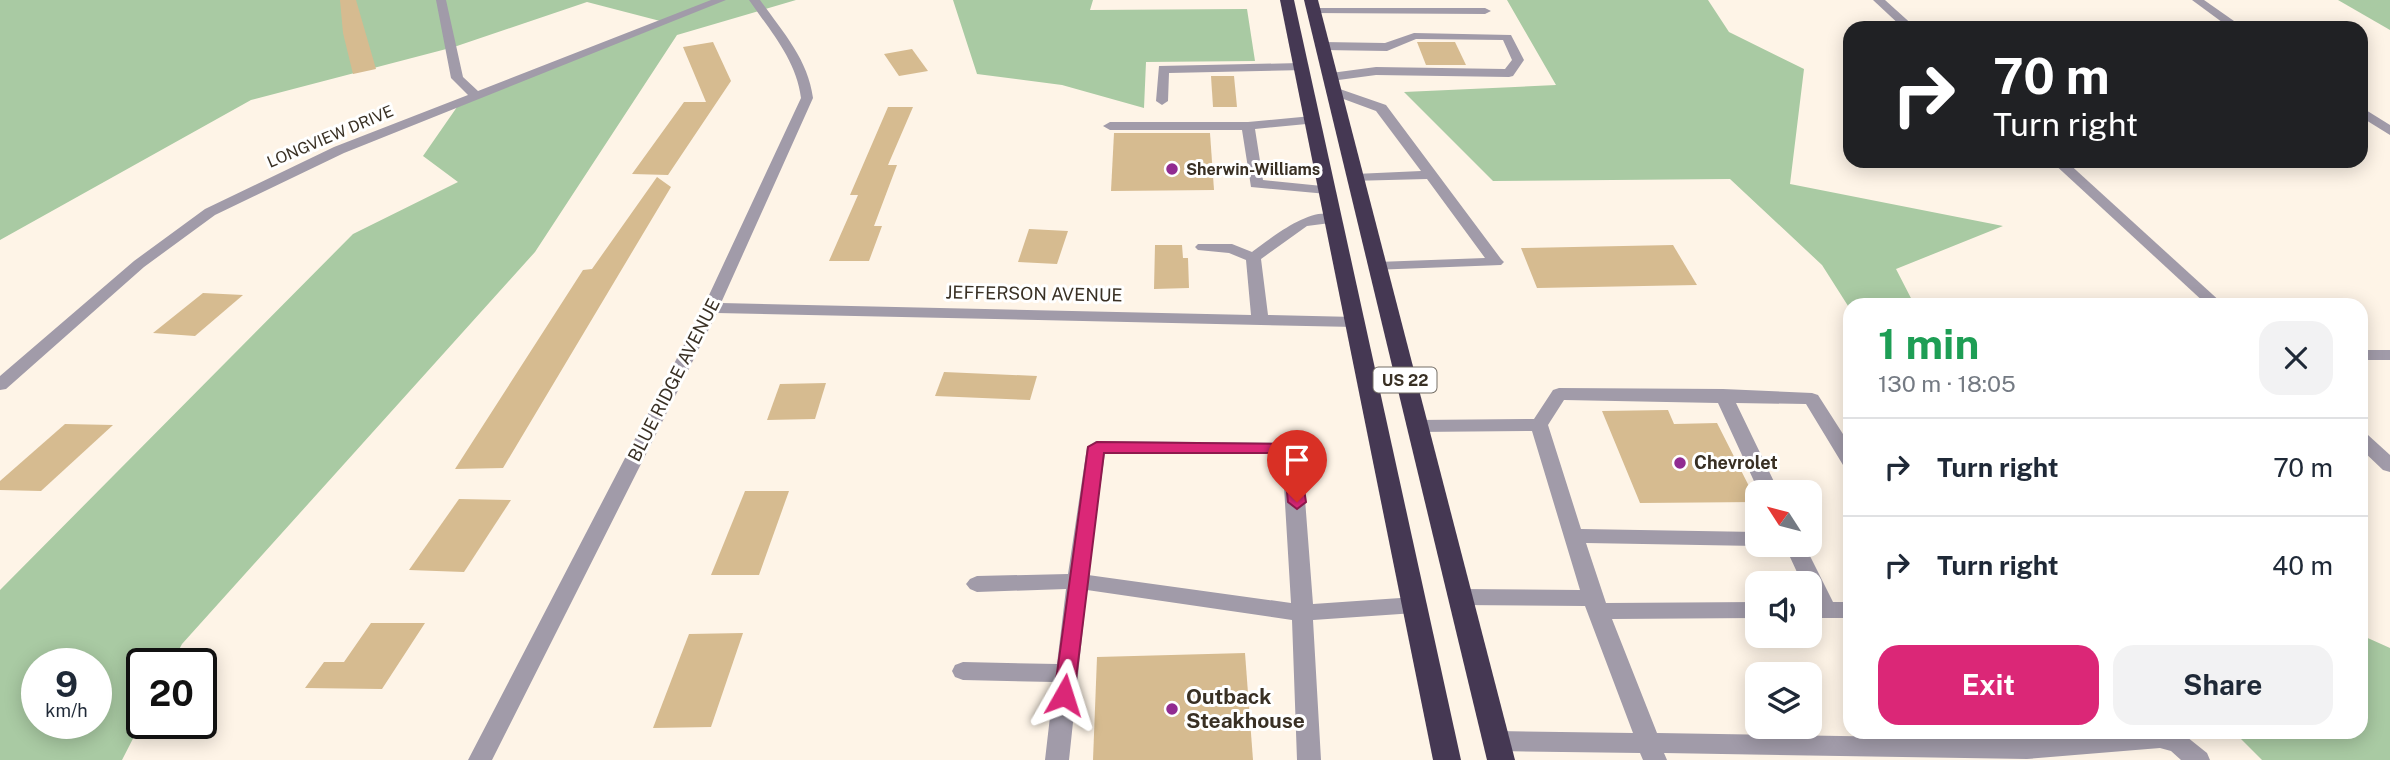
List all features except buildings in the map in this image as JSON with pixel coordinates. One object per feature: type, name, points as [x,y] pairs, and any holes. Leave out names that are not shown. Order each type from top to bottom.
[{"type":"highway","name":"US 22","points":[[1287,0],[1447,760]]},
{"type":"highway","name":"US 22","points":[[1313,6],[1499,751]]},
{"type":"street","points":[[441,0],[457,78],[475,95]]},
{"type":"street","name":"LONGVIEW DRIVE","points":[[0,386],[139,264],[210,212],[289,171],[475,95],[721,0]]},
{"type":"street","name":"BLUE RIDGE AVENUE","points":[[480,760],[711,307],[807,98],[807,80],[799,64],[754,0]]},
{"type":"street","points":[[1878,0],[1902,21]]},
{"type":"street","points":[[2197,0],[2228,21]]},
{"type":"street","points":[[1313,6],[1485,11]]},
{"type":"street","points":[[1323,46],[1387,47],[1414,36],[1475,34],[1507,37],[1518,60],[1509,73],[1376,71],[1332,84]]},
{"type":"street","points":[[1162,101],[1163,69],[1301,67]]},
{"type":"street","points":[[1332,84],[1381,108],[1496,262],[1377,268]]},
{"type":"street","points":[[2368,116],[2390,131]]},
{"type":"street","points":[[1110,127],[1248,125],[1312,120]]},
{"type":"street","points":[[1248,125],[1256,184],[1327,190]]},
{"type":"street","points":[[2066,168],[2208,298]]},
{"type":"street","points":[[1355,178],[1433,175]]},
{"type":"street","points":[[1253,258],[1303,222],[1333,219]]},
{"type":"street","points":[[1203,247],[1232,250],[1253,258]]},
{"type":"street","points":[[1253,258],[1260,320]]},
{"type":"street","name":"JEFFERSON AVENUE","points":[[711,307],[1355,322]]},
{"type":"street","points":[[2368,355],[2390,355]]},
{"type":"street","points":[[1652,751],[1595,604],[1539,425],[1559,394],[1723,395],[1812,399],[1843,449]]},
{"type":"street","points":[[1723,395],[1763,480]]},
{"type":"street","points":[[1417,426],[1539,425]]},
{"type":"street","points":[[2368,446],[2390,466]]},
{"type":"street","points":[[1057,760],[1077,581],[1097,447],[1291,447],[1297,502],[1309,760]]},
{"type":"street","points":[[1573,536],[1745,539]]},
{"type":"street","points":[[977,584],[1077,581],[1301,613],[1415,606]]},
{"type":"street","points":[[1460,597],[1745,610]]},
{"type":"street","points":[[1822,610],[1843,610]]},
{"type":"street","points":[[963,671],[1066,673]]},
{"type":"street","points":[[1499,751],[1853,753],[2026,747],[2145,739]]},
{"type":"street","points":[[2163,739],[2179,744],[2198,760]]},
{"type":"green space","points":[[0,0],[796,0],[677,35],[535,252],[180,648],[126,648],[126,739],[133,739],[122,760],[0,760],[0,590],[353,234],[458,182],[423,156],[457,107],[664,22],[587,2],[454,47],[251,100],[0,240]]},
{"type":"green space","points":[[953,0],[1093,0],[1090,10],[1247,9],[1255,61],[1146,62],[1144,108],[1062,85],[977,74]]},
{"type":"green space","points":[[1507,0],[1708,0],[1729,32],[1804,69],[1790,184],[2003,226],[1896,269],[1911,298],[1843,298],[1822,265],[1730,179],[1493,181],[1404,92],[1556,85]]},
{"type":"green space","points":[[2338,0],[2390,0],[2390,30]]},
{"type":"green space","points":[[2368,638],[2390,648],[2390,760],[2262,760],[2241,739],[2368,739]]},
{"type":"place","name":"Sherwin-Williams","points":[[1172,169]]},
{"type":"place","name":"Chevrolet","points":[[1680,463]]},
{"type":"place","name":"Outback Steakhouse","points":[[1172,709]]},
{"type":"route","points":[[1064,695],[1077,581],[1097,447],[1291,447],[1297,502]]}]
